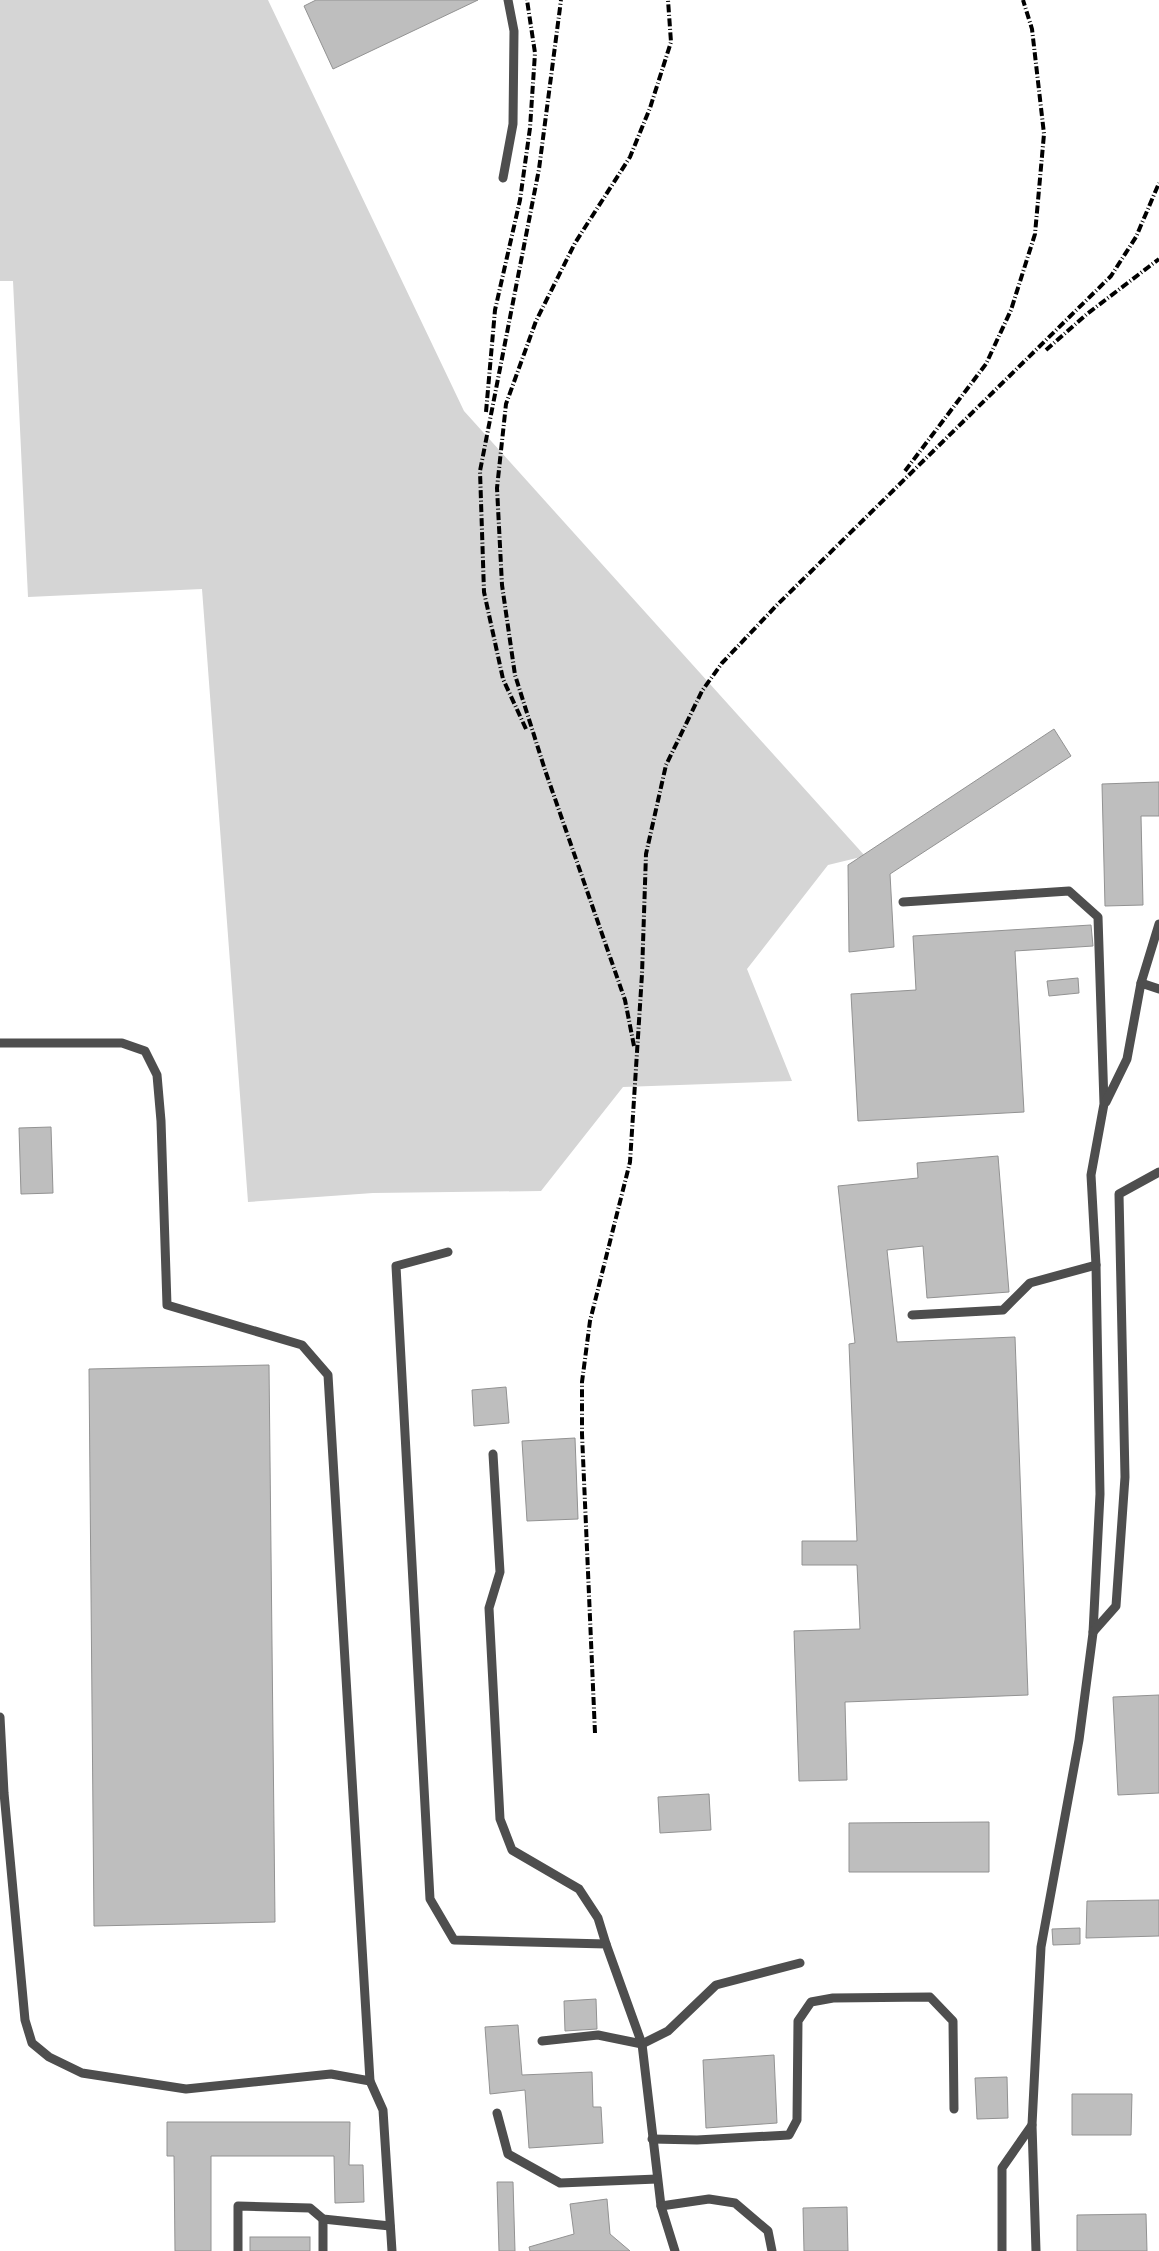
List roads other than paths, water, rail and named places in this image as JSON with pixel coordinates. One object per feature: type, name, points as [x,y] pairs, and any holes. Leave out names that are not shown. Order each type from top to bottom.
[{"type":"lane","points":[[503,178],[513,124],[514,31],[508,0]]},
{"type":"lane","points":[[903,902],[1070,891],[1098,917],[1104,1104],[1091,1175],[1096,1265],[1100,1494],[1093,1632],[1079,1740],[1041,1947],[1032,2125],[1036,2251]]},
{"type":"lane","points":[[1104,1104],[1126,1059],[1141,983],[1159,924]]},
{"type":"lane","points":[[1141,983],[1159,989]]},
{"type":"lane","points":[[0,1044],[122,1043],[145,1051],[157,1075],[162,1121],[167,1306],[302,1345],[328,1375],[370,2081],[383,2110],[392,2251]]},
{"type":"lane","points":[[1093,1632],[1116,1606],[1125,1477],[1119,1194],[1159,1172]]},
{"type":"lane","points":[[448,1252],[396,1266],[430,1899],[454,1940],[606,1944]]},
{"type":"lane","points":[[912,1314],[1003,1310],[1030,1283],[1096,1265]]},
{"type":"lane","points":[[493,1454],[500,1572],[489,1608],[500,1819],[512,1850],[578,1890],[598,1918],[642,2044],[661,2206],[674,2251]]},
{"type":"lane","points":[[0,1717],[4,1793],[25,2020],[32,2043],[49,2057],[82,2073],[186,2089],[331,2074],[370,2081]]},
{"type":"lane","points":[[542,2041],[598,2035],[642,2044],[668,2031],[716,1984],[800,1964]]},
{"type":"lane","points":[[652,2139],[697,2140],[789,2135],[797,2120],[798,2021],[811,2002],[833,1998],[930,1997],[953,2021],[954,2109]]},
{"type":"lane","points":[[496,2113],[508,2154],[560,2183],[657,2179]]},
{"type":"lane","points":[[1002,2251],[1002,2168],[1032,2125]]},
{"type":"lane","points":[[661,2206],[709,2199],[735,2203],[768,2231],[772,2251]]},
{"type":"lane","points":[[238,2251],[238,2206],[310,2208],[323,2219],[390,2226]]},
{"type":"lane","points":[[323,2219],[324,2251]]},
{"type":"railway","points":[[486,412],[495,310],[520,200],[530,128],[535,53],[527,0]]},
{"type":"railway","points":[[526,729],[503,679],[484,592],[480,471],[539,169],[561,0]]},
{"type":"railway","points":[[634,1046],[625,1000],[545,770],[515,675],[502,585],[497,488],[506,404],[536,321],[575,243],[630,157],[650,108],[671,42],[668,0]]},
{"type":"railway","points":[[905,471],[986,364],[1011,310],[1035,234],[1044,134],[1032,29],[1023,0]]},
{"type":"railway","points":[[595,1733],[582,1434],[582,1382],[590,1321],[630,1162],[642,974],[646,854],[666,765],[702,691],[722,663],[778,604],[1111,276],[1136,237],[1159,183]]},
{"type":"railway","points":[[1046,350],[1087,314],[1159,259]]}]
